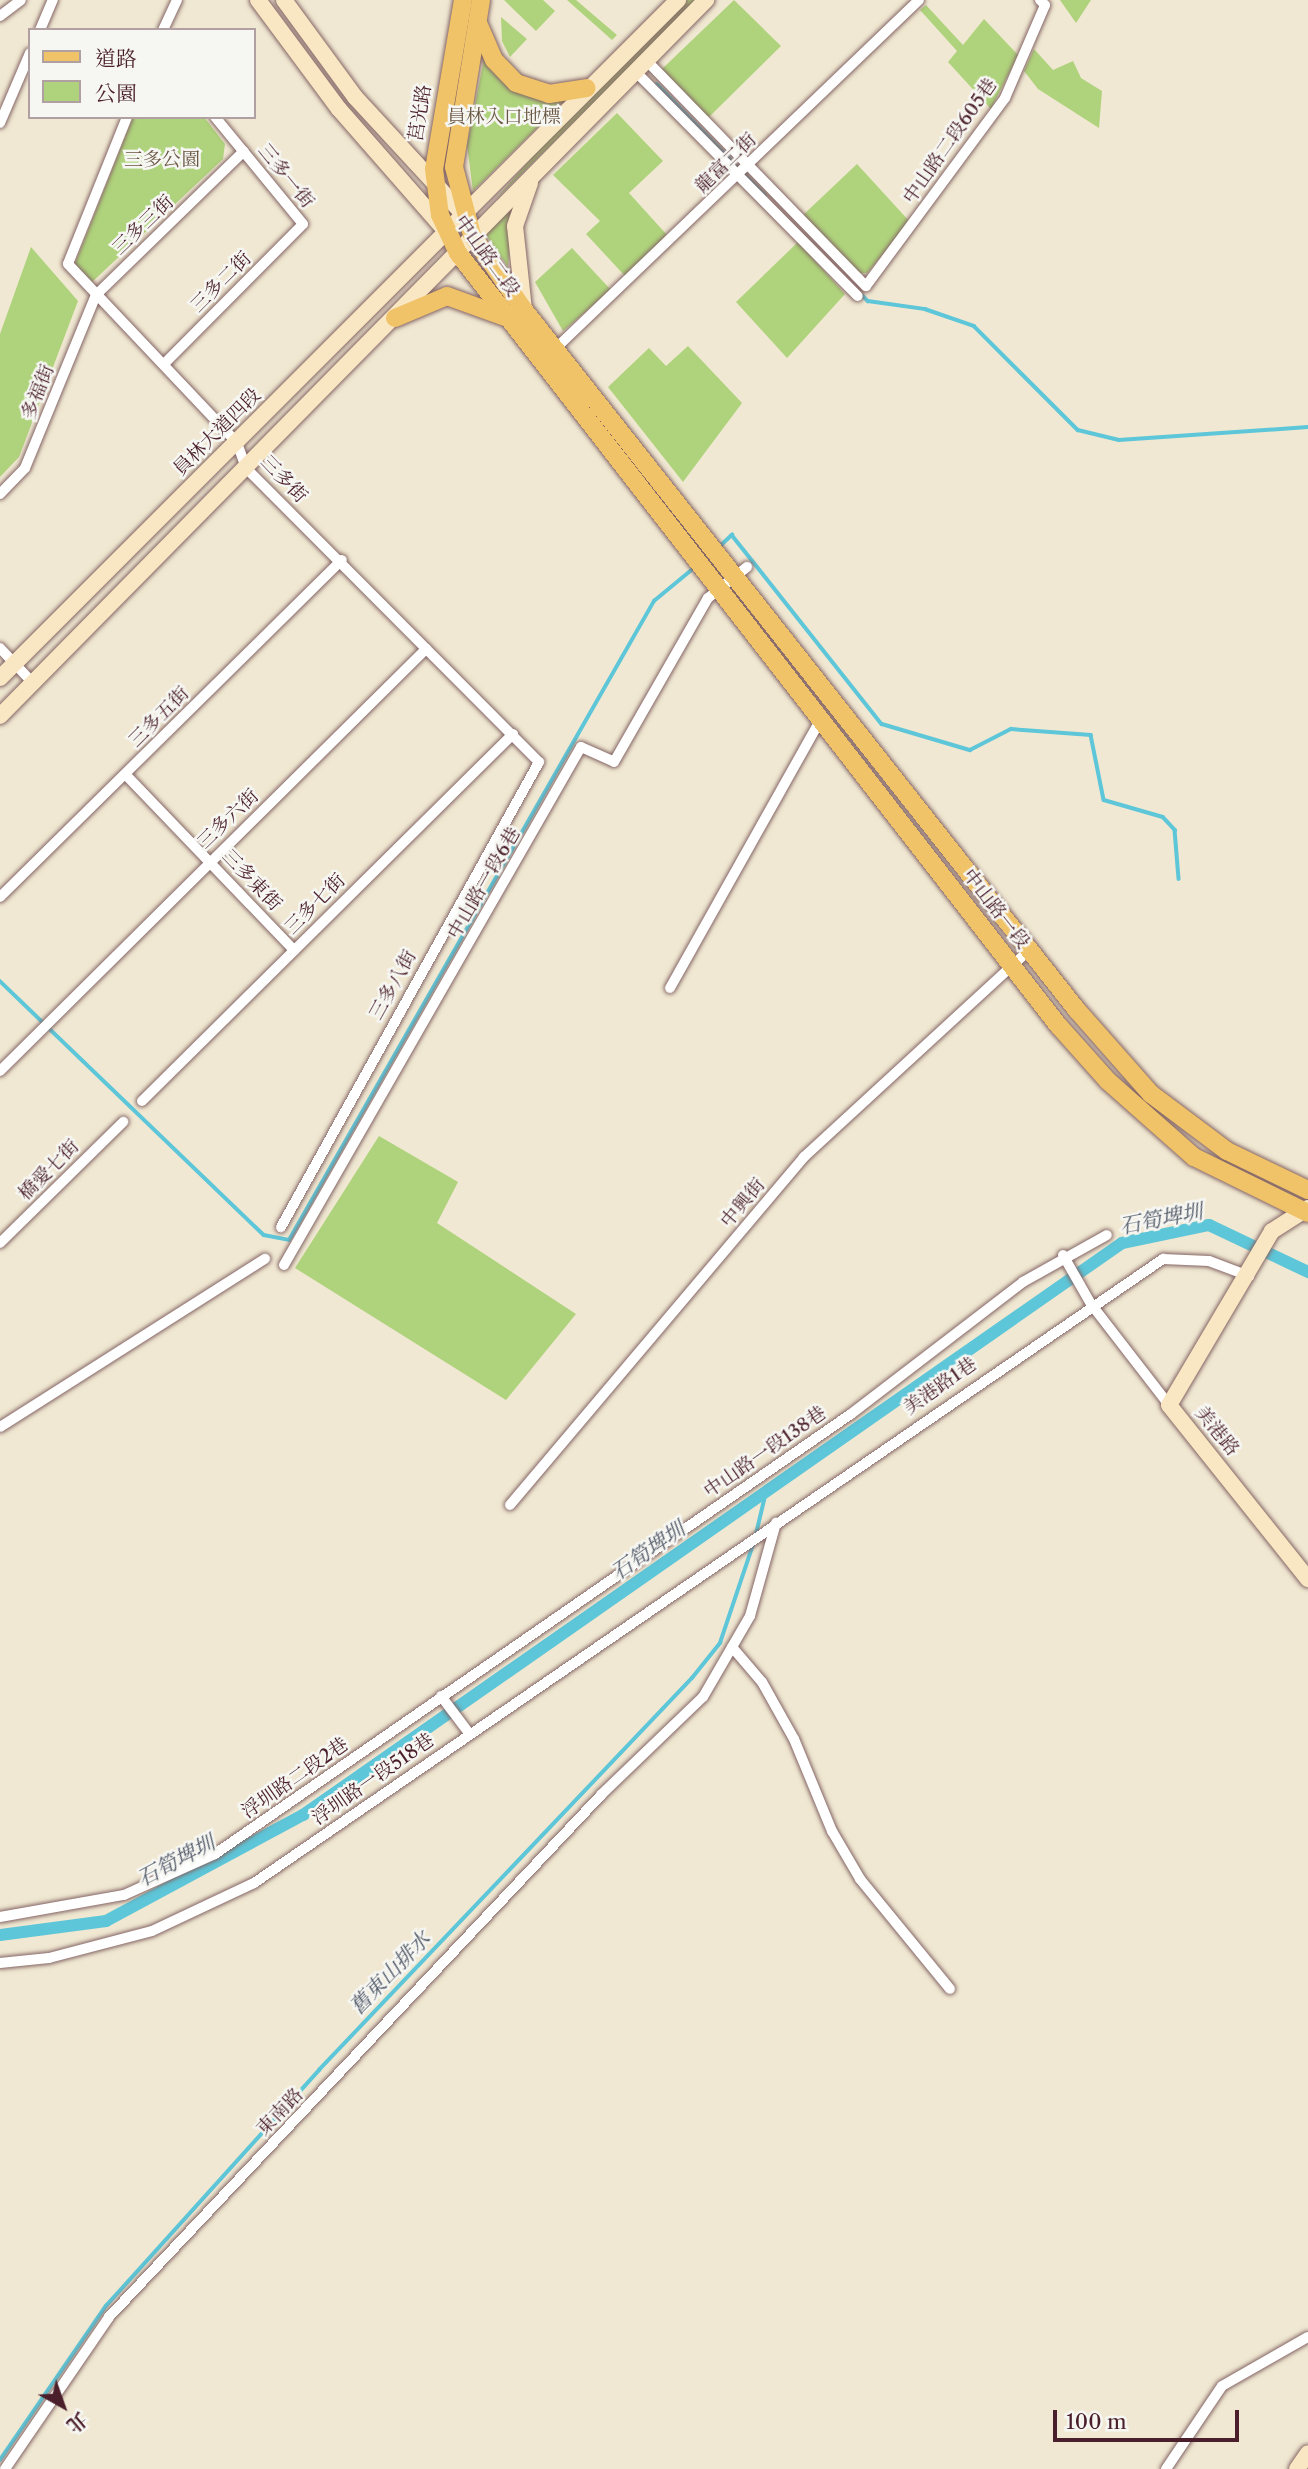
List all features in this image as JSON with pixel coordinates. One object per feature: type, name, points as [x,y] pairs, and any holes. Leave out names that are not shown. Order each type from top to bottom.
[{"type":"main road","name":"中山路二段","points":[[258,0],[339,109],[446,232],[458,253],[506,318],[705,570]]},
{"type":"main road","name":"中山路二段","points":[[284,0],[355,97],[435,188],[463,214],[472,235],[524,310],[725,556]]},
{"type":"main road","name":"莒光路","points":[[446,232],[435,188],[437,125],[463,0]]},
{"type":"main road","name":"莒光路","points":[[463,214],[453,153],[481,0]]},
{"type":"main road","name":"員林大道四段","points":[[0,678],[237,443],[587,88],[678,0]]},
{"type":"main road","points":[[0,716],[396,318],[472,235],[706,0]]},
{"type":"main road","points":[[477,20],[486,47],[516,83],[549,94],[587,88]]},
{"type":"main road","points":[[524,310],[515,226],[531,180],[550,155]]},
{"type":"main road","points":[[396,318],[447,296],[506,318]]},
{"type":"main road","name":"中山路一段","points":[[725,556],[743,571],[1030,949],[1151,1094],[1227,1151],[1308,1190]]},
{"type":"main road","name":"中山路一段","points":[[705,570],[1108,1081],[1194,1157],[1305,1210]]},
{"type":"main road","name":"美港路","points":[[1305,1210],[1268,1240],[1253,1270],[1169,1405],[1308,1579]]},
{"type":"main road","points":[[1297,2469],[1308,2453]]},
{"type":"street","points":[[0,16],[21,0]]},
{"type":"street","points":[[41,28],[52,0]]},
{"type":"street","points":[[164,28],[177,0]]},
{"type":"street","name":"龍富二街","points":[[555,349],[750,166],[919,0]]},
{"type":"street","name":"中山路二段605巷","points":[[750,166],[866,286],[1005,98],[1042,3]]},
{"type":"street","points":[[0,122],[28,58]]},
{"type":"street","points":[[639,65],[750,166]]},
{"type":"street","points":[[639,65],[740,175],[858,296]]},
{"type":"street","name":"三多街","points":[[126,119],[68,264],[237,443],[246,468],[342,560],[539,762]]},
{"type":"street","name":"三多一街","points":[[217,119],[303,224]]},
{"type":"street","name":"三多三街","points":[[96,295],[244,151]]},
{"type":"street","name":"三多二街","points":[[164,364],[303,224]]},
{"type":"street","name":"多福街","points":[[0,494],[25,468],[96,295]]},
{"type":"street","name":"三多五街","points":[[0,897],[342,560]]},
{"type":"street","name":"中山路一段6巷","points":[[284,1265],[581,747],[614,762],[708,598],[743,571]]},
{"type":"street","points":[[0,648],[33,683]]},
{"type":"street","name":"三多六街","points":[[0,1072],[426,649]]},
{"type":"street","points":[[670,988],[821,719]]},
{"type":"street","name":"三多七街","points":[[142,1101],[513,734]]},
{"type":"street","name":"三多八街","points":[[281,1227],[539,762]]},
{"type":"street","name":"三多東街","points":[[126,775],[294,950]]},
{"type":"street","name":"中興街","points":[[510,1505],[804,1157],[1011,961],[1030,949]]},
{"type":"street","name":"橋愛七街","points":[[0,1243],[123,1122]]},
{"type":"street","name":"中山路一段138巷","points":[[441,1696],[851,1414],[1063,1255],[1107,1235]]},
{"type":"street","points":[[1063,1255],[1091,1304],[1169,1405]]},
{"type":"street","points":[[0,1427],[265,1259]]},
{"type":"street","name":"美港路1巷","points":[[761,1534],[1091,1304],[1163,1259],[1209,1261],[1253,1270]]},
{"type":"street","points":[[776,1524],[750,1616],[732,1647],[762,1682],[794,1739],[832,1831],[860,1879],[950,1989]]},
{"type":"street","name":"浮圳路一段518巷","points":[[0,1963],[94,1948],[212,1905],[761,1534]]},
{"type":"street","name":"東南路","points":[[5,2469],[108,2317],[601,1795],[703,1697],[732,1647]]},
{"type":"street","points":[[441,1696],[469,1733]]},
{"type":"street","name":"浮圳路二段2巷","points":[[0,1917],[124,1895],[215,1854],[441,1696]]},
{"type":"street","points":[[1166,2469],[1222,2386],[1308,2337]]},
{"type":"green space","points":[[504,0],[543,0],[555,11],[536,31]]},
{"type":"green space","points":[[567,0],[576,0],[617,35],[612,40]]},
{"type":"green space","points":[[687,0],[697,0],[495,200],[571,112]]},
{"type":"green space","points":[[734,0],[781,46],[708,118],[662,69]]},
{"type":"green space","points":[[1060,0],[1091,0],[1076,23]]},
{"type":"green space","points":[[926,5],[963,45],[984,19],[1018,55],[991,109],[948,62],[957,51],[920,10]]},
{"type":"green space","points":[[501,17],[527,39],[510,57],[502,41]]},
{"type":"green space","points":[[1034,49],[1053,70],[1073,61],[1081,78],[1102,91],[1099,128],[1038,89],[1024,71]]},
{"type":"green space","name":"員林入口地標","points":[[484,59],[564,101],[473,191],[467,145]]},
{"type":"green space","points":[[617,113],[663,161],[629,193],[667,235],[625,276],[586,234],[600,221],[553,175]]},
{"type":"green space","name":"三多公園","points":[[132,119],[206,119],[225,144],[223,159],[90,284],[74,266]]},
{"type":"green space","points":[[857,164],[910,222],[867,273],[857,273],[802,216]]},
{"type":"green space","points":[[510,207],[513,209],[508,267],[486,235]]},
{"type":"green space","points":[[798,242],[845,294],[787,358],[736,302]]},
{"type":"green space","points":[[31,247],[78,301],[19,457],[0,477],[0,334]]},
{"type":"green space","points":[[572,248],[611,290],[563,331],[535,282]]},
{"type":"green space","points":[[688,346],[742,403],[683,482],[608,387],[649,348],[666,366]]},
{"type":"green space","points":[[379,1136],[458,1182],[437,1223],[576,1314],[506,1400],[295,1268]]},
{"type":"waterway","points":[[657,84],[765,195]]},
{"type":"waterway","points":[[861,294],[868,301],[925,309],[974,326],[1078,430],[1119,440],[1308,427]]},
{"type":"waterway","points":[[719,547],[732,535],[882,724],[970,750],[1011,729],[1091,735],[1104,800],[1163,817],[1175,830],[1179,879]]},
{"type":"waterway","points":[[0,981],[264,1235],[289,1240],[654,601],[694,568]]},
{"type":"waterway","name":"石筍埤圳","points":[[0,1935],[106,1921],[303,1815],[1122,1243],[1209,1225],[1308,1272]]},
{"type":"waterway","name":"舊東山排水","points":[[756,1534],[766,1492]]},
{"type":"waterway","name":"舊東山排水","points":[[0,2460],[106,2306],[319,2070],[692,1678],[720,1643],[753,1545]]}]
